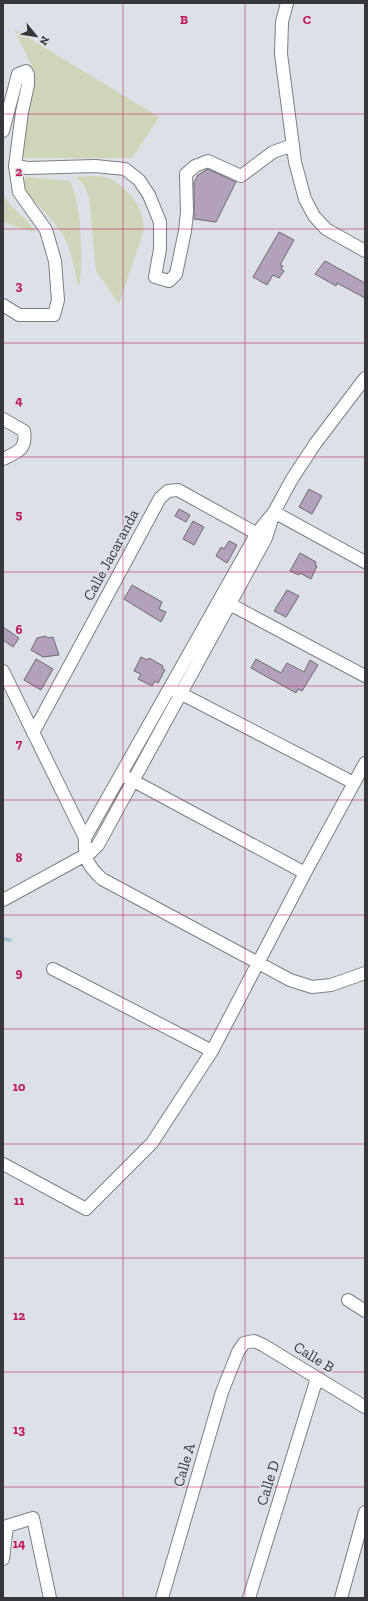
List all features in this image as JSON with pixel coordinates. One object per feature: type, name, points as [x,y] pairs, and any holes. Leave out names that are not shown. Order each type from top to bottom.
[{"type":"street","points":[[287,3],[282,22],[281,54],[293,145],[305,199],[314,216],[326,229],[365,251]]},
{"type":"street","points":[[3,131],[18,74],[26,71],[28,75],[28,85],[22,112],[15,166],[19,192],[46,230],[55,261],[58,300],[54,315],[19,315],[3,305]]},
{"type":"street","points":[[15,166],[28,168],[96,166],[125,169],[139,180],[149,195],[160,222],[160,249],[155,277],[169,281],[176,274],[185,231],[187,212],[186,174],[195,166],[208,161],[241,176],[273,152],[293,145]]},
{"type":"street","points":[[365,378],[361,391],[312,450],[274,512],[175,691],[122,775],[85,838],[84,854],[93,870],[102,879],[290,980],[312,988],[331,985],[365,973]]},
{"type":"street","points":[[3,419],[24,431],[26,441],[23,447],[3,459]]},
{"type":"street","name":"Calle Jacaranda","points":[[33,733],[160,498],[168,491],[178,490],[261,536]]},
{"type":"street","points":[[274,512],[365,562]]},
{"type":"street","points":[[225,602],[365,676]]},
{"type":"street","points":[[3,671],[85,838]]},
{"type":"street","points":[[4,898],[84,854],[91,852],[98,845],[134,780],[175,691]]},
{"type":"street","points":[[175,691],[354,783]]},
{"type":"street","points":[[3,1164],[86,1208],[152,1143],[212,1051],[257,962],[365,763]]},
{"type":"street","points":[[122,775],[134,780],[305,873]]},
{"type":"street","points":[[53,968],[212,1051]]},
{"type":"street","points":[[348,1300],[365,1311]]},
{"type":"street","name":"Calle B","points":[[244,1343],[254,1341],[263,1345],[365,1407]]},
{"type":"street","name":"Calle A","points":[[162,1598],[222,1392],[238,1352],[244,1343]]},
{"type":"street","name":"Calle D","points":[[249,1598],[317,1378]]},
{"type":"street","points":[[342,1598],[365,1512]]},
{"type":"street","points":[[3,1559],[7,1526],[33,1518],[50,1598]]},
{"type":"green space","points":[[14,29],[159,117],[132,158],[22,158],[35,72]]},
{"type":"green space","points":[[101,176],[112,180],[127,191],[138,207],[142,216],[144,224],[143,233],[119,304],[96,271],[89,197],[84,185],[76,177]]},
{"type":"green space","points":[[26,177],[69,181],[73,188],[79,215],[80,231],[81,263],[79,285],[70,251],[64,238],[57,226],[23,186]]},
{"type":"green space","points":[[3,195],[36,232],[11,225],[3,221]]},
{"type":"building","points":[[208,169],[236,182],[216,222],[194,219],[194,182],[198,175]]},
{"type":"building","points":[[279,232],[294,240],[280,265],[283,266],[281,269],[284,271],[279,278],[273,275],[267,285],[253,277]]},
{"type":"building","points":[[325,261],[365,283],[365,298],[337,283],[336,286],[315,274]]},
{"type":"building","points":[[309,489],[322,496],[312,514],[299,507]]},
{"type":"building","points":[[179,509],[190,515],[186,522],[175,516]]},
{"type":"building","points":[[193,521],[204,527],[194,545],[183,539]]},
{"type":"building","points":[[229,541],[237,545],[227,563],[216,556],[221,547],[224,549]]},
{"type":"building","points":[[300,553],[316,562],[315,565],[317,566],[311,579],[300,573],[299,575],[290,571]]},
{"type":"building","points":[[132,585],[162,602],[159,609],[166,612],[161,622],[124,599]]},
{"type":"building","points":[[287,590],[299,596],[286,617],[274,611]]},
{"type":"building","points":[[3,627],[19,638],[13,647],[3,640]]},
{"type":"building","points":[[46,636],[48,638],[53,637],[59,655],[43,657],[31,650],[37,638]]},
{"type":"building","points":[[141,657],[147,660],[149,658],[163,666],[162,668],[165,670],[158,683],[155,681],[152,686],[138,679],[141,674],[134,671]]},
{"type":"building","points":[[36,659],[53,669],[41,690],[24,680]]},
{"type":"building","points":[[256,659],[281,673],[287,663],[304,672],[310,660],[318,665],[302,691],[298,689],[296,693],[251,668]]},
{"type":"waterway","points":[[3,939],[10,940]]}]
